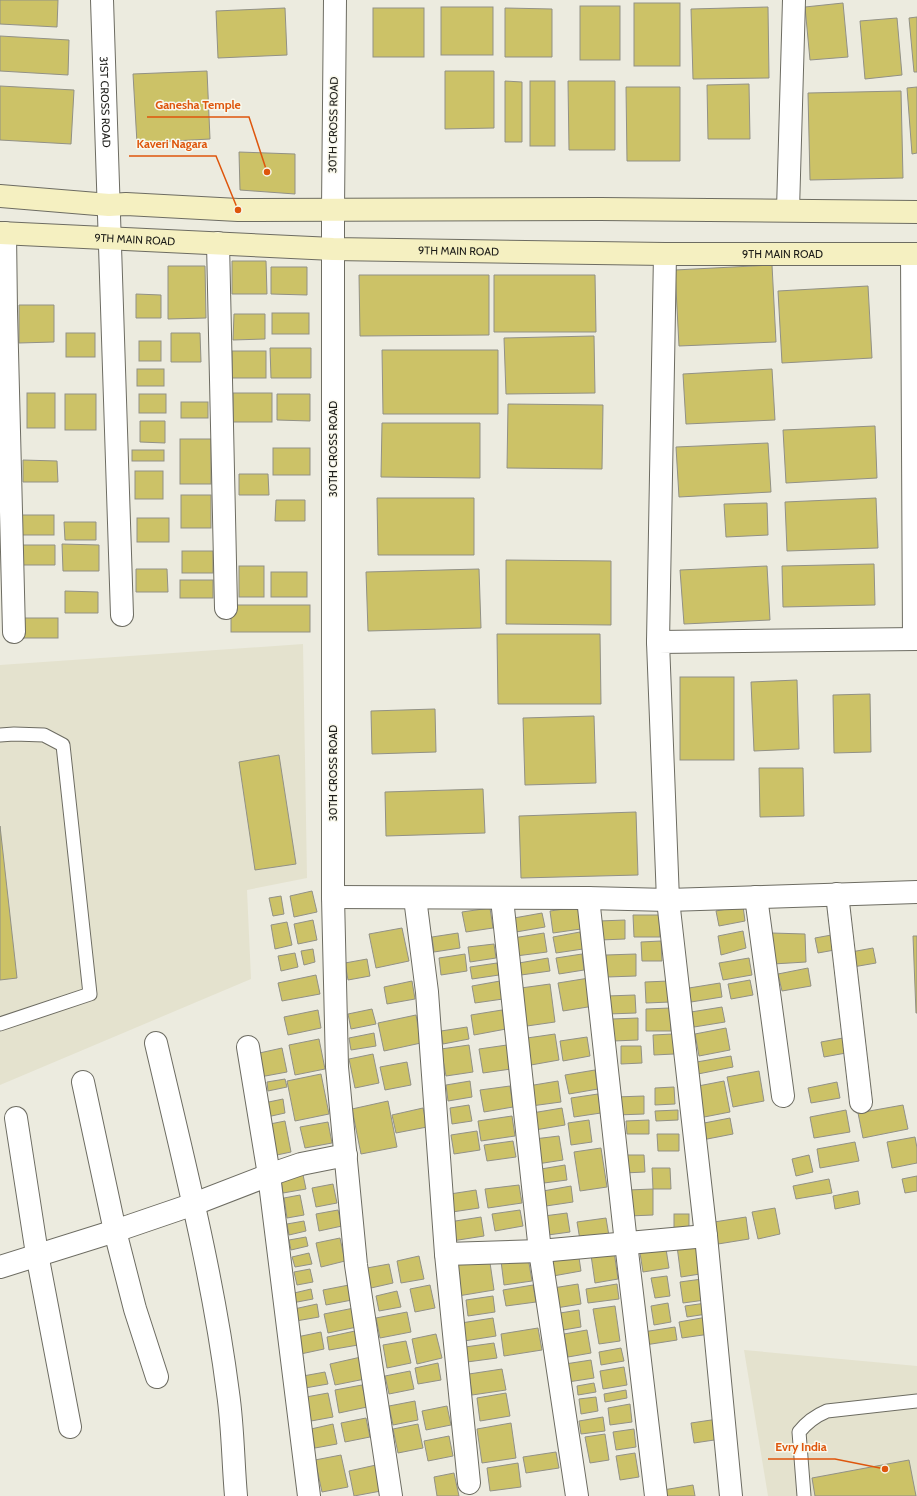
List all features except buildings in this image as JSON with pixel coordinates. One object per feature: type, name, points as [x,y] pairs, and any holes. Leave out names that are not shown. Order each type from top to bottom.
[{"type":"main road","points":[[0,196],[109,204],[238,210],[788,210],[917,212]]},
{"type":"main road","name":"9TH MAIN ROAD","points":[[3,233],[333,250],[665,254],[914,254]]},
{"type":"street","name":"31ST CROSS ROAD","points":[[102,0],[122,615]]},
{"type":"street","name":"30TH CROSS ROAD","points":[[335,0],[332,209],[333,897],[337,1067],[356,1265],[391,1496]]},
{"type":"street","points":[[788,210],[794,0]]},
{"type":"street","points":[[3,233],[6,587],[14,632]]},
{"type":"street","points":[[218,243],[226,608]]},
{"type":"street","points":[[665,254],[658,642],[668,900],[706,1236],[731,1496]]},
{"type":"street","points":[[658,642],[916,639],[914,254]]},
{"type":"street","points":[[333,897],[502,899],[588,898],[668,900],[917,892]]},
{"type":"street","points":[[837,894],[861,1102]]},
{"type":"street","points":[[756,897],[783,1096]]},
{"type":"street","points":[[415,898],[427,992],[446,1254],[469,1483]]},
{"type":"street","points":[[588,898],[626,1243],[656,1496]]},
{"type":"street","points":[[502,899],[540,1251],[577,1496]]},
{"type":"street","points":[[156,1043],[194,1204],[215,1308],[228,1394],[236,1496]]},
{"type":"street","points":[[248,1047],[269,1175],[309,1496]]},
{"type":"street","points":[[83,1082],[115,1230],[134,1309],[157,1377]]},
{"type":"street","points":[[16,1118],[37,1254],[70,1427]]},
{"type":"street","points":[[0,1266],[194,1204],[301,1164],[346,1155]]},
{"type":"street","points":[[446,1254],[540,1251],[706,1236]]},
{"type":"lane","points":[[0,735],[44,735],[63,745],[90,994],[0,1024]]},
{"type":"lane","points":[[804,1496],[799,1432],[806,1423],[815,1416],[827,1411],[917,1402]]},
{"type":"shaded area","points":[[303,644],[307,878],[247,890],[251,979],[0,1085],[0,665]]},
{"type":"shaded area","points":[[744,1350],[917,1366],[917,1496],[768,1496]]},
{"type":"place","name":"Ganesha Temple","points":[[267,172]]},
{"type":"place","name":"Kaveri Nagara","points":[[238,210]]},
{"type":"place","name":"Evry India","points":[[885,1469]]}]
